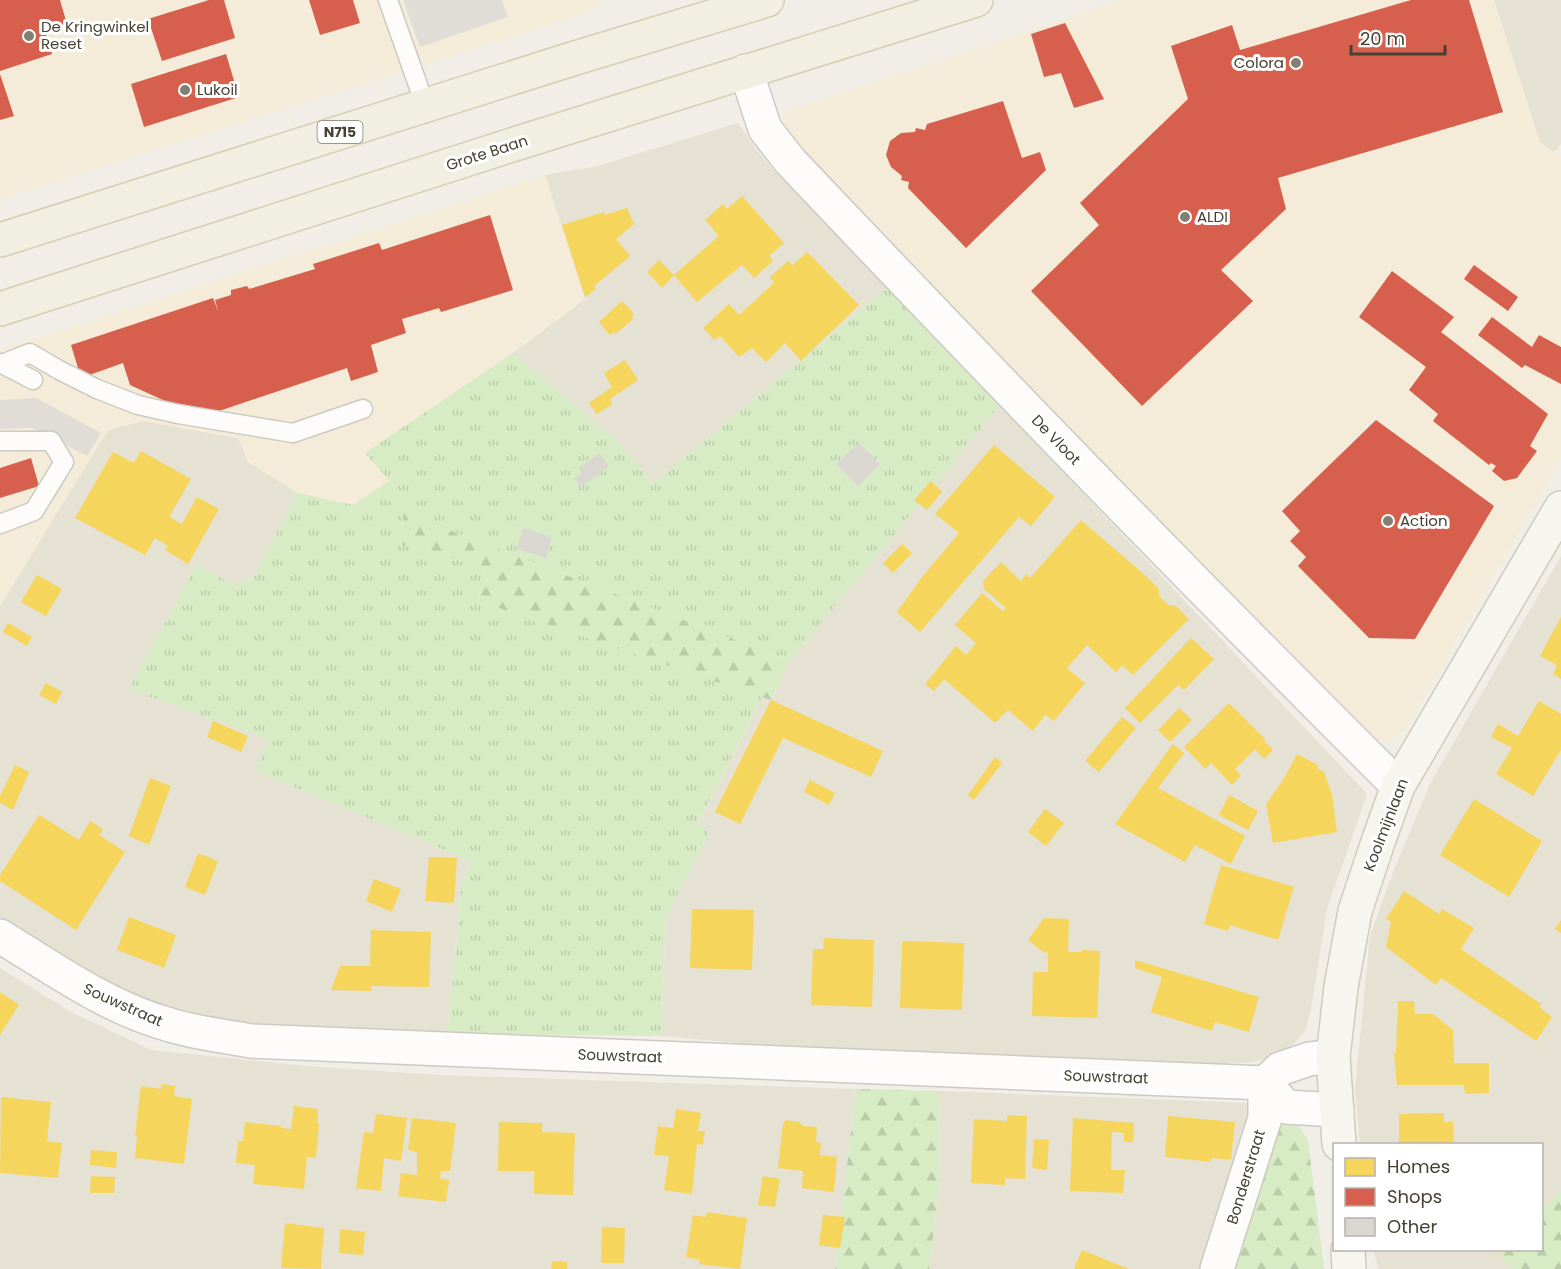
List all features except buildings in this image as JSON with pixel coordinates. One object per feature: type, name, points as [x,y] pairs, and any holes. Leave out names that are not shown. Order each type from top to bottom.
[{"type":"main road","name":"N715","points":[[0,240],[425,105],[767,0]]},
{"type":"main road","name":"Grote Baan","points":[[0,309],[976,0]]},
{"type":"street","name":"De Vloot","points":[[746,71],[765,129],[790,161],[958,339],[1242,632],[1398,786]]},
{"type":"street","name":"Koolmijnlaan","points":[[1340,1143],[1333,1056],[1341,987],[1355,911],[1398,786],[1561,508]]},
{"type":"street","name":"Souwstraat","points":[[0,936],[82,988],[131,1011],[170,1025],[251,1041],[1265,1083]]},
{"type":"street","points":[[1333,1056],[1309,1059],[1280,1069],[1265,1083],[1286,1107],[1337,1110]]},
{"type":"street","name":"Bonderstraat","points":[[1216,1269],[1264,1118],[1265,1083]]},
{"type":"street","points":[[1348,1251],[1350,1269]]},
{"type":"lane","points":[[388,0],[425,105]]},
{"type":"lane","points":[[1,363],[30,353],[97,389],[138,405],[293,433],[363,409]]},
{"type":"lane","points":[[1,363],[33,380]]},
{"type":"lane","points":[[0,441],[51,441],[64,462],[34,511],[0,524]]},
{"type":"shaded area","points":[[0,0],[603,0],[587,13],[0,199]]},
{"type":"shaded area","points":[[403,0],[502,0],[508,17],[420,47]]},
{"type":"shaded area","points":[[1122,0],[1494,0],[1540,142],[1561,158],[1561,459],[1404,731],[1389,742],[1363,735],[788,138],[785,130],[783,112]]},
{"type":"shaded area","points":[[1494,0],[1561,0],[1561,144],[1554,152],[1540,142]]},
{"type":"shaded area","points":[[738,123],[757,151],[776,173],[887,288],[653,484],[620,444],[513,353],[585,299],[545,175],[598,166]]},
{"type":"shaded area","points":[[545,175],[585,299],[513,353],[366,452],[390,481],[353,505],[298,493],[248,462],[238,438],[143,421],[108,430],[0,606],[0,350]]},
{"type":"shaded area","points":[[36,398],[101,433],[87,456],[32,428],[0,429],[0,400]]},
{"type":"shaded area","points":[[1000,405],[1367,794],[1327,909],[1311,1009],[1305,1031],[1286,1053],[1253,1062],[1180,1066],[938,1057],[661,1036],[666,917],[709,832],[698,825],[763,695],[772,699],[790,661]]},
{"type":"shaded area","points":[[143,421],[238,438],[248,462],[298,493],[253,577],[234,584],[196,566],[269,740],[256,771],[471,861],[462,883],[447,1034],[240,1025],[195,1017],[137,997],[70,964],[0,919],[0,606],[108,430]]},
{"type":"shaded area","points":[[1561,556],[1561,1269],[1379,1269],[1373,1251],[1543,1251],[1543,1143],[1360,1143],[1355,1089],[1370,936],[1395,867],[1431,782]]},
{"type":"shaded area","points":[[0,968],[71,1012],[151,1050],[307,1066],[439,1075],[856,1089],[835,1269],[0,1269]]},
{"type":"shaded area","points":[[939,1091],[1247,1103],[1252,1120],[1203,1269],[929,1269],[940,1181]]},
{"type":"green space","points":[[887,288],[1000,405],[790,661],[404,513],[400,544],[485,567],[478,601],[763,695],[698,824],[709,832],[666,917],[661,1036],[447,1034],[462,883],[471,861],[256,771],[268,739],[129,689],[196,565],[233,584],[253,577],[298,493],[353,505],[389,481],[365,453],[513,353],[620,444],[653,484]]},
{"type":"green space","points":[[404,513],[790,661],[771,700],[478,601],[485,567],[400,544]]},
{"type":"green space","points":[[856,1089],[939,1091],[940,1181],[929,1269],[835,1269]]},
{"type":"green space","points":[[1283,1122],[1297,1123],[1308,1141],[1324,1269],[1229,1269],[1271,1134]]},
{"type":"green space","points":[[1561,1190],[1561,1269],[1514,1269],[1498,1255],[1503,1251],[1543,1251],[1543,1209]]},
{"type":"place","name":"De Kringwinkel Reset","points":[[29,36]]},
{"type":"place","name":"Colora","points":[[1296,63]]},
{"type":"place","name":"Lukoil","points":[[185,90]]},
{"type":"place","name":"ALDI","points":[[1185,217]]},
{"type":"place","name":"Action","points":[[1388,521]]}]
